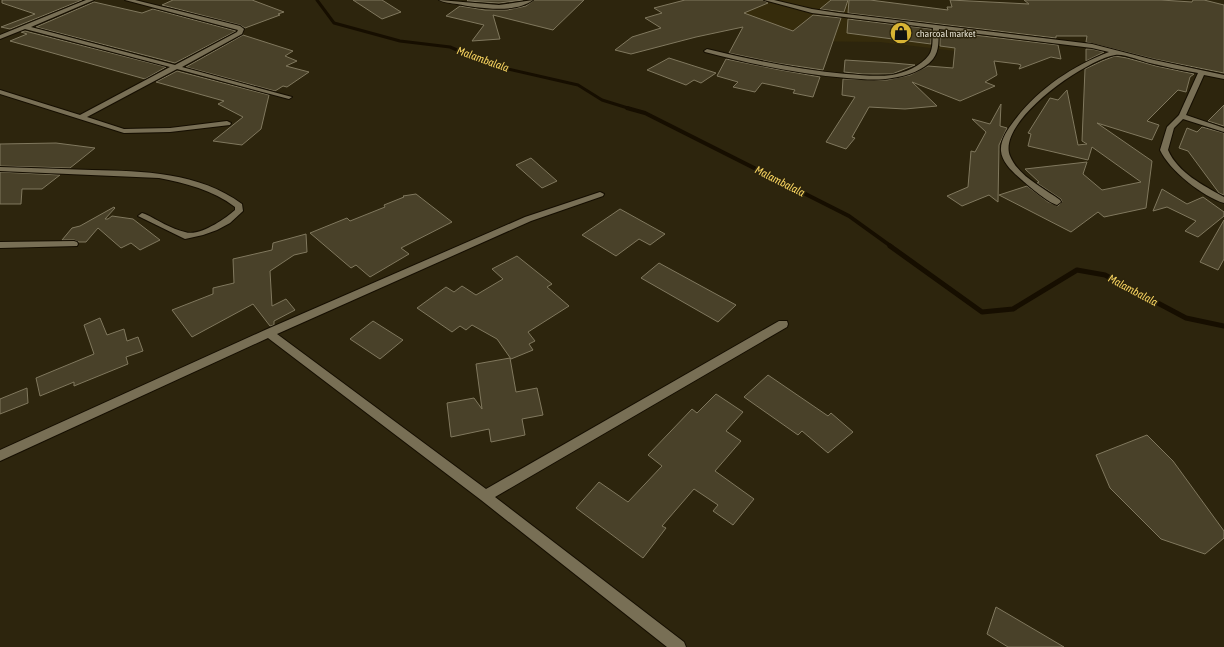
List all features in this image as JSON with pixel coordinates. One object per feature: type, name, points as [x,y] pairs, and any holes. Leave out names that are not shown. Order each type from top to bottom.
[{"type":"street","points":[[0,37],[90,0]]},
{"type":"street","points":[[80,118],[240,33],[241,29],[238,27],[128,0]]},
{"type":"street","points":[[442,0],[504,7],[525,3],[530,0]]},
{"type":"street","points":[[767,0],[812,11],[838,15],[1092,46],[1224,77]]},
{"type":"street","points":[[25,27],[289,97]]},
{"type":"street","points":[[707,51],[800,71],[831,75],[888,78],[903,74],[927,61],[932,56],[936,27]]},
{"type":"street","points":[[1058,202],[1014,168],[1006,156],[1005,147],[1009,134],[1034,101],[1049,86],[1081,66],[1116,52]]},
{"type":"street","points":[[1201,72],[1182,116],[1171,127],[1164,150],[1168,159],[1181,173],[1199,186],[1224,200]]},
{"type":"street","points":[[0,92],[124,131],[170,130],[227,123]]},
{"type":"street","points":[[1182,116],[1224,130]]},
{"type":"street","points":[[0,169],[170,176],[231,198],[239,206],[239,211],[234,216],[217,228],[184,236],[142,216]]},
{"type":"street","points":[[0,456],[269,333],[528,219],[600,194]]},
{"type":"street","points":[[0,245],[74,244]]},
{"type":"street","points":[[485,496],[784,324]]},
{"type":"street","points":[[269,333],[485,496],[679,647]]},
{"type":"shaded area","name":"charcoal market","points":[[711,0],[865,0],[1035,25],[1038,61],[880,42],[795,41],[705,17]]},
{"type":"building","points":[[2,0],[82,0],[10,29],[1,27],[35,14],[2,3]]},
{"type":"building","points":[[173,0],[252,0],[284,12],[278,14],[280,15],[245,28],[240,25],[162,5]]},
{"type":"building","points":[[353,0],[382,0],[401,12],[382,19]]},
{"type":"building","points":[[523,0],[499,3],[467,1]]},
{"type":"building","points":[[534,0],[584,0],[553,30],[493,15],[500,39],[472,41],[484,25],[446,16],[460,6],[485,10],[507,10],[526,6]]},
{"type":"building","points":[[685,0],[763,0],[768,3],[744,13],[793,31],[813,15],[841,18],[823,70],[776,63],[729,53],[743,27],[696,37],[631,54],[615,50],[632,37],[661,28],[645,18],[662,13],[654,8]]},
{"type":"building","points":[[831,0],[848,0],[844,12],[820,9]]},
{"type":"building","points":[[849,0],[870,0],[948,10],[947,7],[952,7],[950,0],[1029,4],[1024,0],[1161,0],[1192,2],[1193,0],[1204,0],[1224,5],[1224,73],[1154,59],[1086,42],[1087,36],[1056,36],[1056,38],[848,13]]},
{"type":"building","points":[[94,2],[142,13],[153,9],[236,31],[175,63],[36,27]]},
{"type":"building","points":[[848,19],[931,29],[931,44],[847,33]]},
{"type":"building","points":[[25,31],[166,67],[145,79],[10,41],[27,34],[21,32]]},
{"type":"building","points":[[940,31],[1058,45],[1061,59],[1051,57],[1019,69],[1021,65],[994,61],[997,75],[985,82],[995,86],[960,101],[912,82],[937,106],[905,109],[869,107],[852,137],[855,138],[846,149],[826,142],[855,97],[842,95],[843,79],[887,80],[910,75],[928,66],[953,68],[955,48],[940,46]]},
{"type":"building","points":[[243,35],[293,51],[285,56],[297,61],[286,66],[309,72],[287,87],[283,86],[275,91],[186,67]]},
{"type":"building","points":[[1086,49],[1092,49],[1104,52],[1086,61]]},
{"type":"building","points":[[1115,56],[1194,74],[1190,77],[1186,92],[1178,90],[1147,121],[1159,125],[1152,140],[1097,123],[1152,161],[1146,208],[1104,217],[1098,212],[1071,232],[999,195],[1027,186],[1048,202],[1058,206],[1062,202],[1061,199],[1037,183],[1039,182],[1025,169],[1087,162],[1083,174],[1102,190],[1141,182],[1092,147],[1088,160],[1028,146],[1031,134],[1028,133],[1050,98],[1058,100],[1067,90],[1078,145],[1087,144],[1082,141],[1085,69]]},
{"type":"building","points":[[669,58],[716,73],[701,83],[694,80],[686,85],[647,70]]},
{"type":"building","points":[[726,59],[820,77],[813,97],[793,93],[795,90],[762,83],[755,92],[733,87],[738,82],[717,76]]},
{"type":"building","points":[[845,60],[915,65],[892,74],[863,74],[844,72]]},
{"type":"building","points":[[177,71],[269,95],[261,129],[242,145],[213,141],[243,117],[218,104],[224,101],[156,82]]},
{"type":"building","points":[[1001,104],[1000,126],[1007,128],[999,145],[998,202],[989,195],[962,206],[947,196],[968,187],[971,151],[975,152],[986,132],[972,119],[990,124]]},
{"type":"building","points":[[1224,105],[1224,126],[1208,121]]},
{"type":"building","points":[[1202,127],[1224,133],[1224,195],[1219,193],[1188,151],[1179,148],[1187,128],[1197,132]]},
{"type":"building","points":[[56,143],[95,148],[70,168],[0,166],[0,144]]},
{"type":"building","points":[[531,158],[557,181],[542,188],[516,165]]},
{"type":"building","points":[[0,172],[60,175],[42,189],[22,189],[21,204],[0,204]]},
{"type":"building","points":[[1162,189],[1187,204],[1203,197],[1224,212],[1224,216],[1198,237],[1185,231],[1196,221],[1167,207],[1153,211]]},
{"type":"building","points":[[416,194],[452,222],[401,248],[409,254],[370,277],[356,265],[351,268],[310,233],[347,218],[350,221],[385,207],[384,205],[404,197],[403,196]]},
{"type":"building","points":[[114,207],[115,208],[105,219],[112,216],[133,219],[160,240],[140,250],[131,243],[121,248],[98,228],[86,242],[62,240],[72,228],[80,226]]},
{"type":"building","points":[[620,209],[665,234],[650,245],[639,239],[616,256],[582,235]]},
{"type":"building","points":[[1224,220],[1224,259],[1218,270],[1200,262]]},
{"type":"building","points":[[306,234],[307,252],[294,255],[270,271],[272,306],[286,299],[295,310],[274,321],[274,325],[270,326],[253,304],[192,337],[172,310],[213,294],[213,288],[234,283],[233,259],[272,250],[273,243]]},
{"type":"building","points":[[517,256],[552,284],[547,287],[569,306],[528,332],[535,341],[529,344],[533,350],[511,359],[497,339],[472,325],[466,330],[460,326],[452,332],[417,308],[446,287],[454,292],[462,286],[476,295],[503,279],[492,269]]},
{"type":"building","points":[[659,263],[736,305],[718,322],[641,278]]},
{"type":"building","points":[[100,318],[107,335],[124,329],[127,341],[138,337],[143,351],[126,357],[128,364],[74,386],[74,382],[40,396],[36,378],[94,354],[84,325]]},
{"type":"building","points":[[373,321],[403,340],[380,359],[350,339]]},
{"type":"building","points":[[510,358],[516,392],[537,388],[543,415],[522,419],[525,435],[491,442],[489,429],[451,437],[447,403],[474,398],[482,409],[476,364]]},
{"type":"building","points":[[768,375],[828,416],[831,413],[853,432],[828,453],[802,431],[798,435],[744,397]]},
{"type":"building","points":[[27,388],[28,403],[0,414],[0,399]]},
{"type":"building","points":[[716,394],[743,412],[726,431],[741,441],[715,471],[754,499],[733,525],[713,511],[718,505],[694,489],[662,526],[666,528],[643,558],[576,508],[599,482],[628,502],[662,466],[648,455],[692,409],[697,413]]},
{"type":"building","points":[[1147,435],[1173,461],[1224,531],[1224,538],[1205,554],[1161,539],[1110,488],[1096,455]]},
{"type":"building","points":[[996,607],[1064,647],[1008,647],[987,634]]},
{"type":"waterway","name":"Malambalala","points":[[317,0],[334,23],[400,41],[450,47],[495,66],[578,85],[602,100],[631,109]]},
{"type":"waterway","name":"Malambalala","points":[[627,108],[645,113],[849,216],[892,247]]},
{"type":"waterway","name":"Malambalala","points":[[890,246],[982,312],[1013,309],[1077,270],[1105,275],[1186,318],[1224,326]]},
{"type":"place","name":"charcoal market","points":[[901,33]]}]
